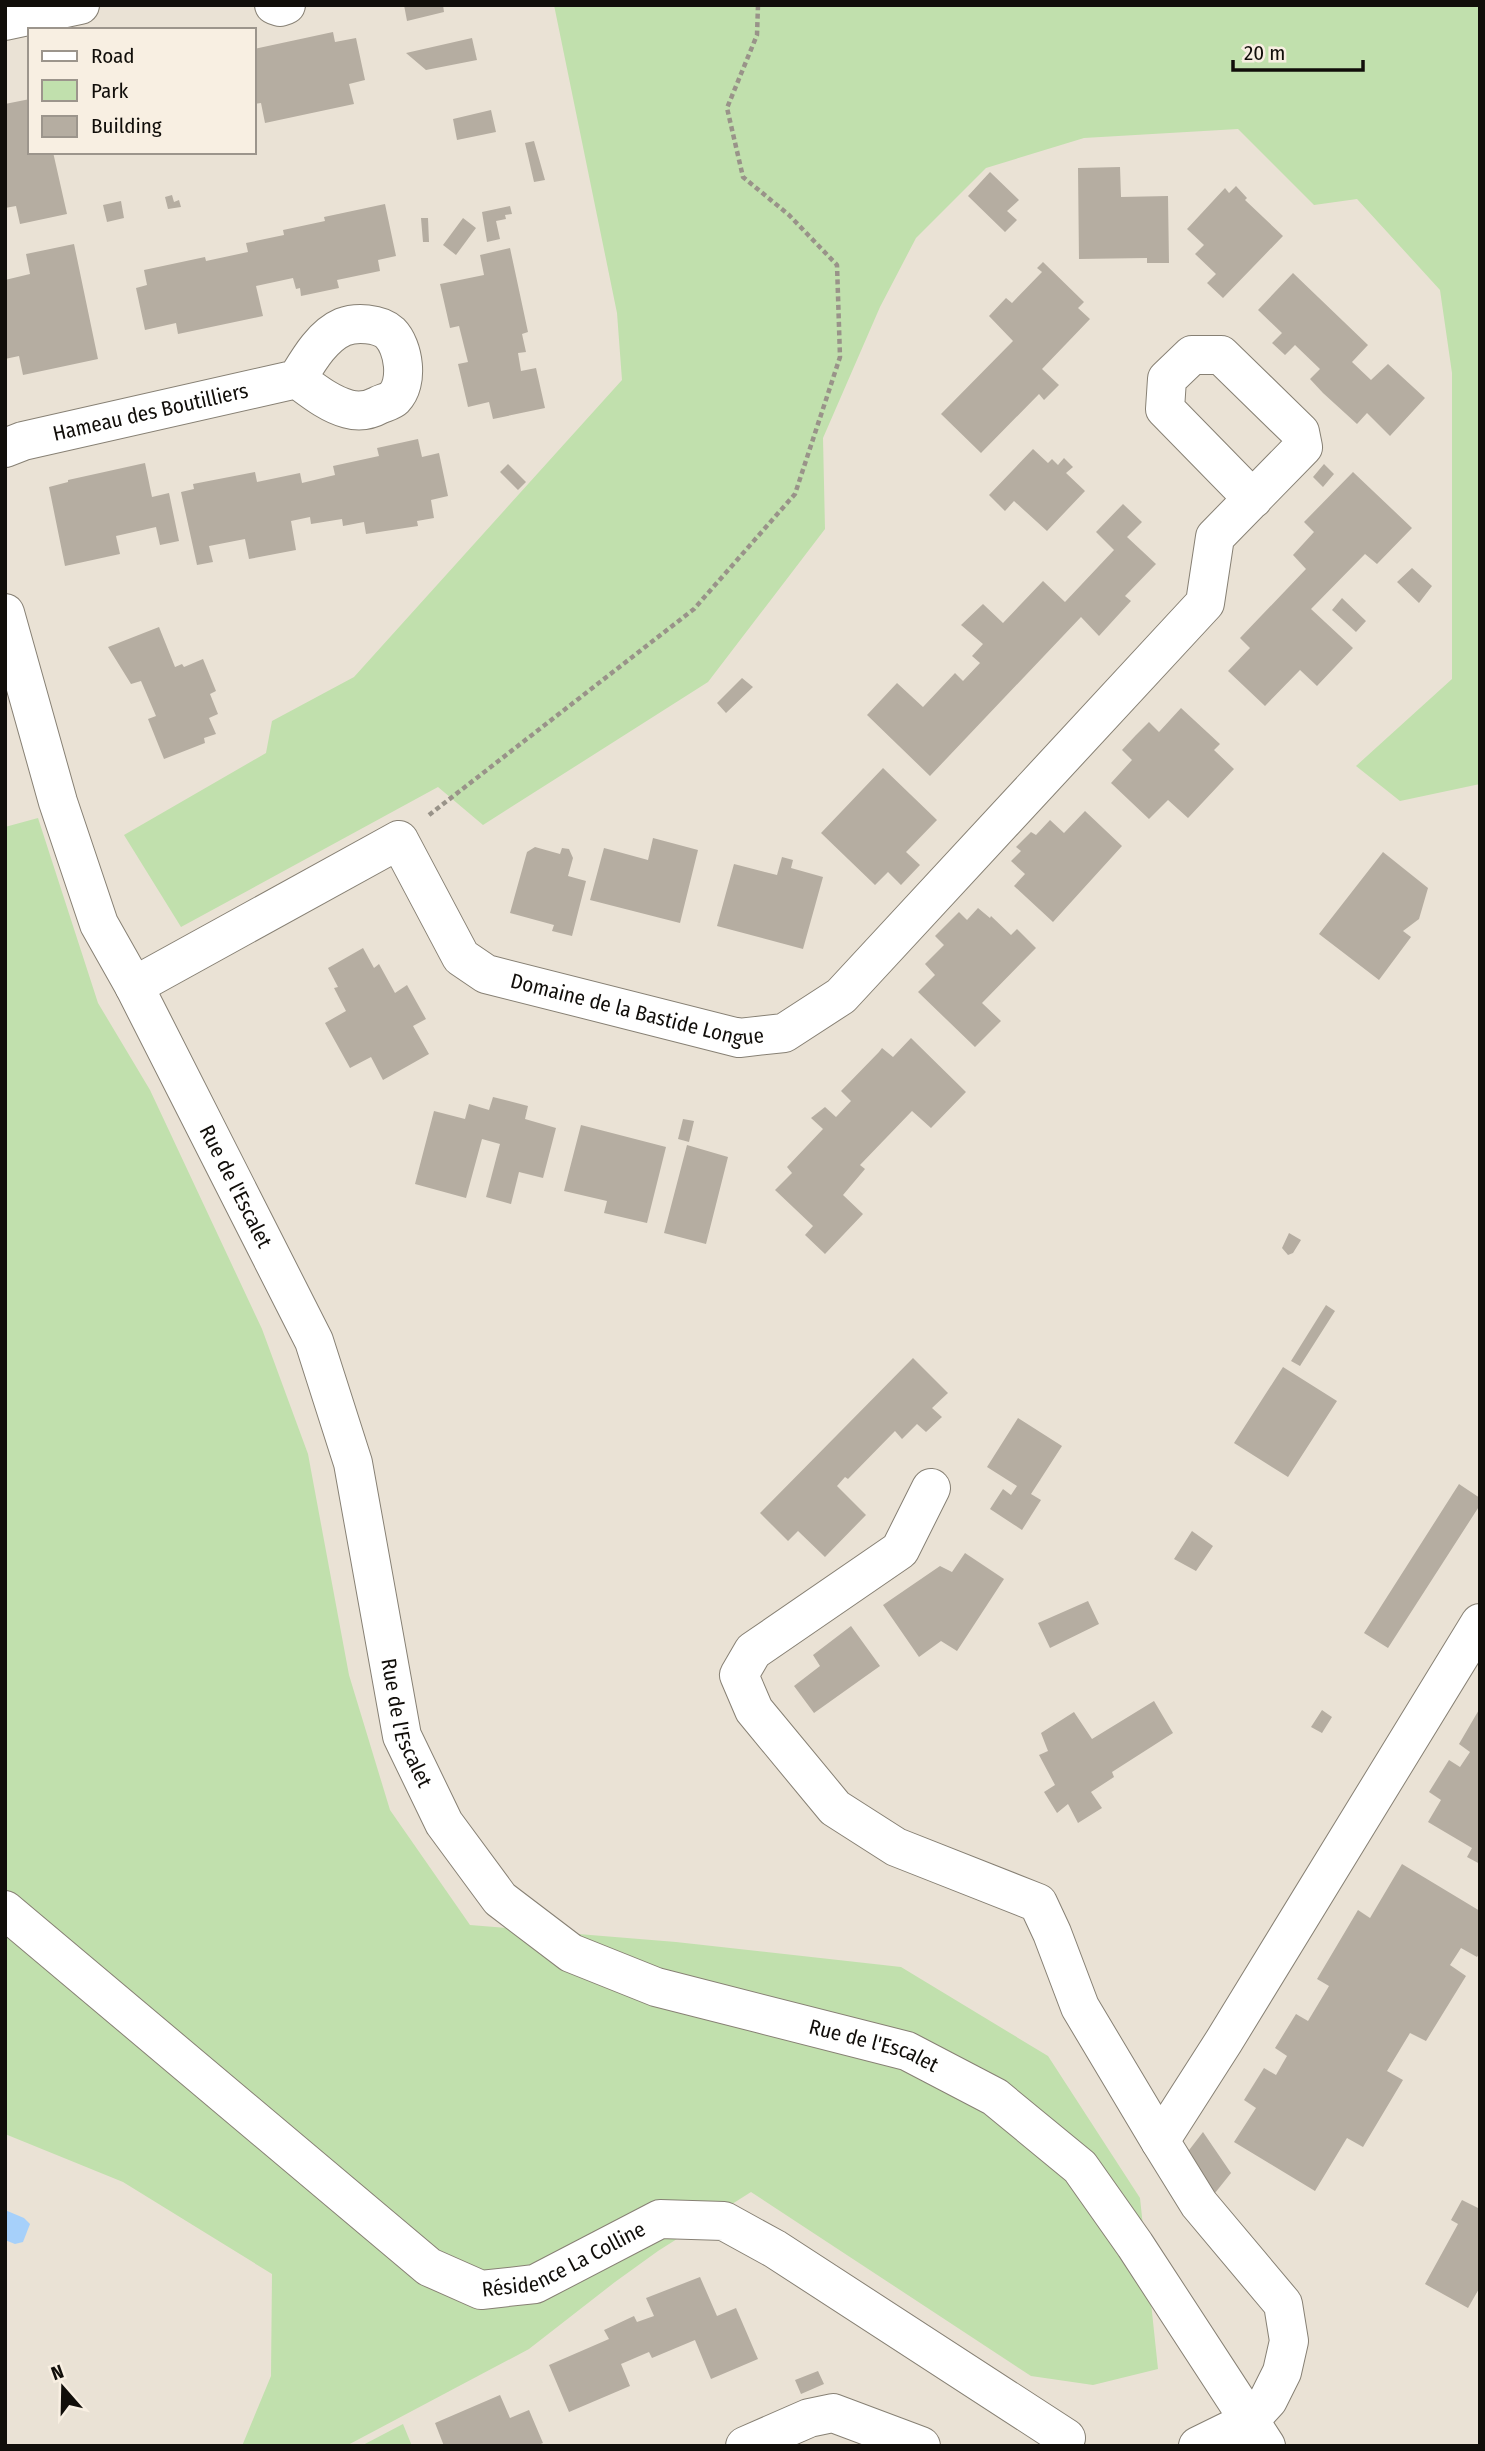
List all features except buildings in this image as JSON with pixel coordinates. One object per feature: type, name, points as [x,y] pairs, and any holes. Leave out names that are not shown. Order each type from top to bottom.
[{"type":"street","points":[[5,21],[80,5]]},
{"type":"street","points":[[274,5],[286,5]]},
{"type":"street","name":"Hameau des Boutilliers","points":[[5,448],[23,440],[297,379]]},
{"type":"street","name":"Domaine de la Bastide Longue","points":[[399,840],[461,957],[485,974],[738,1038],[784,1033],[841,996],[1205,603],[1215,537],[1253,499]]},
{"type":"street","name":"Rue de l'Escalet","points":[[5,613],[58,802],[99,924],[134,986],[314,1341],[353,1464],[402,1736],[444,1823],[500,1899],[570,1953],[656,1987],[907,2051],[995,2097],[1080,2167],[1135,2245],[1258,2433]]},
{"type":"street","points":[[134,986],[399,840]]},
{"type":"street","points":[[931,1488],[900,1549],[753,1651],[739,1675],[754,1710],[835,1808],[896,1847],[1038,1903],[1080,2007],[1160,2141],[1199,2204],[1283,2304],[1289,2341],[1282,2372],[1268,2400],[1258,2433],[1198,2446]]},
{"type":"street","points":[[1160,2141],[1480,1622]]},
{"type":"street","name":"Résidence La Colline","points":[[5,1910],[429,2267],[481,2290],[535,2284],[660,2219],[724,2221],[775,2249],[1065,2443]]},
{"type":"street","points":[[760,2443],[809,2418],[833,2413],[921,2446]]},
{"type":"path","points":[[399,840],[694,608],[795,494],[840,357],[838,265],[789,215],[743,177],[727,108],[757,35],[758,5]]},
{"type":"green space","points":[[554,5],[1480,5],[1480,784],[1400,801],[1356,766],[1452,679],[1452,373],[1440,290],[1357,199],[1314,205],[1238,129],[1084,138],[986,168],[916,238],[880,307],[823,438],[825,529],[708,682],[483,825],[438,787],[181,927],[124,835],[266,753],[272,721],[354,677],[622,380],[617,313]]},
{"type":"green space","points":[[38,818],[98,1003],[150,1090],[262,1329],[308,1454],[349,1675],[390,1810],[470,1925],[676,1942],[901,1967],[1048,2056],[1140,2198],[1158,2369],[1093,2385],[1031,2376],[751,2192],[658,2251],[529,2349],[346,2446],[242,2446],[271,2376],[272,2274],[123,2182],[5,2134],[5,827]]},
{"type":"green space","points":[[403,2424],[412,2446],[361,2446]]},
{"type":"water","points":[[5,2210],[24,2218],[30,2224],[23,2242],[15,2244],[5,2240]]}]
